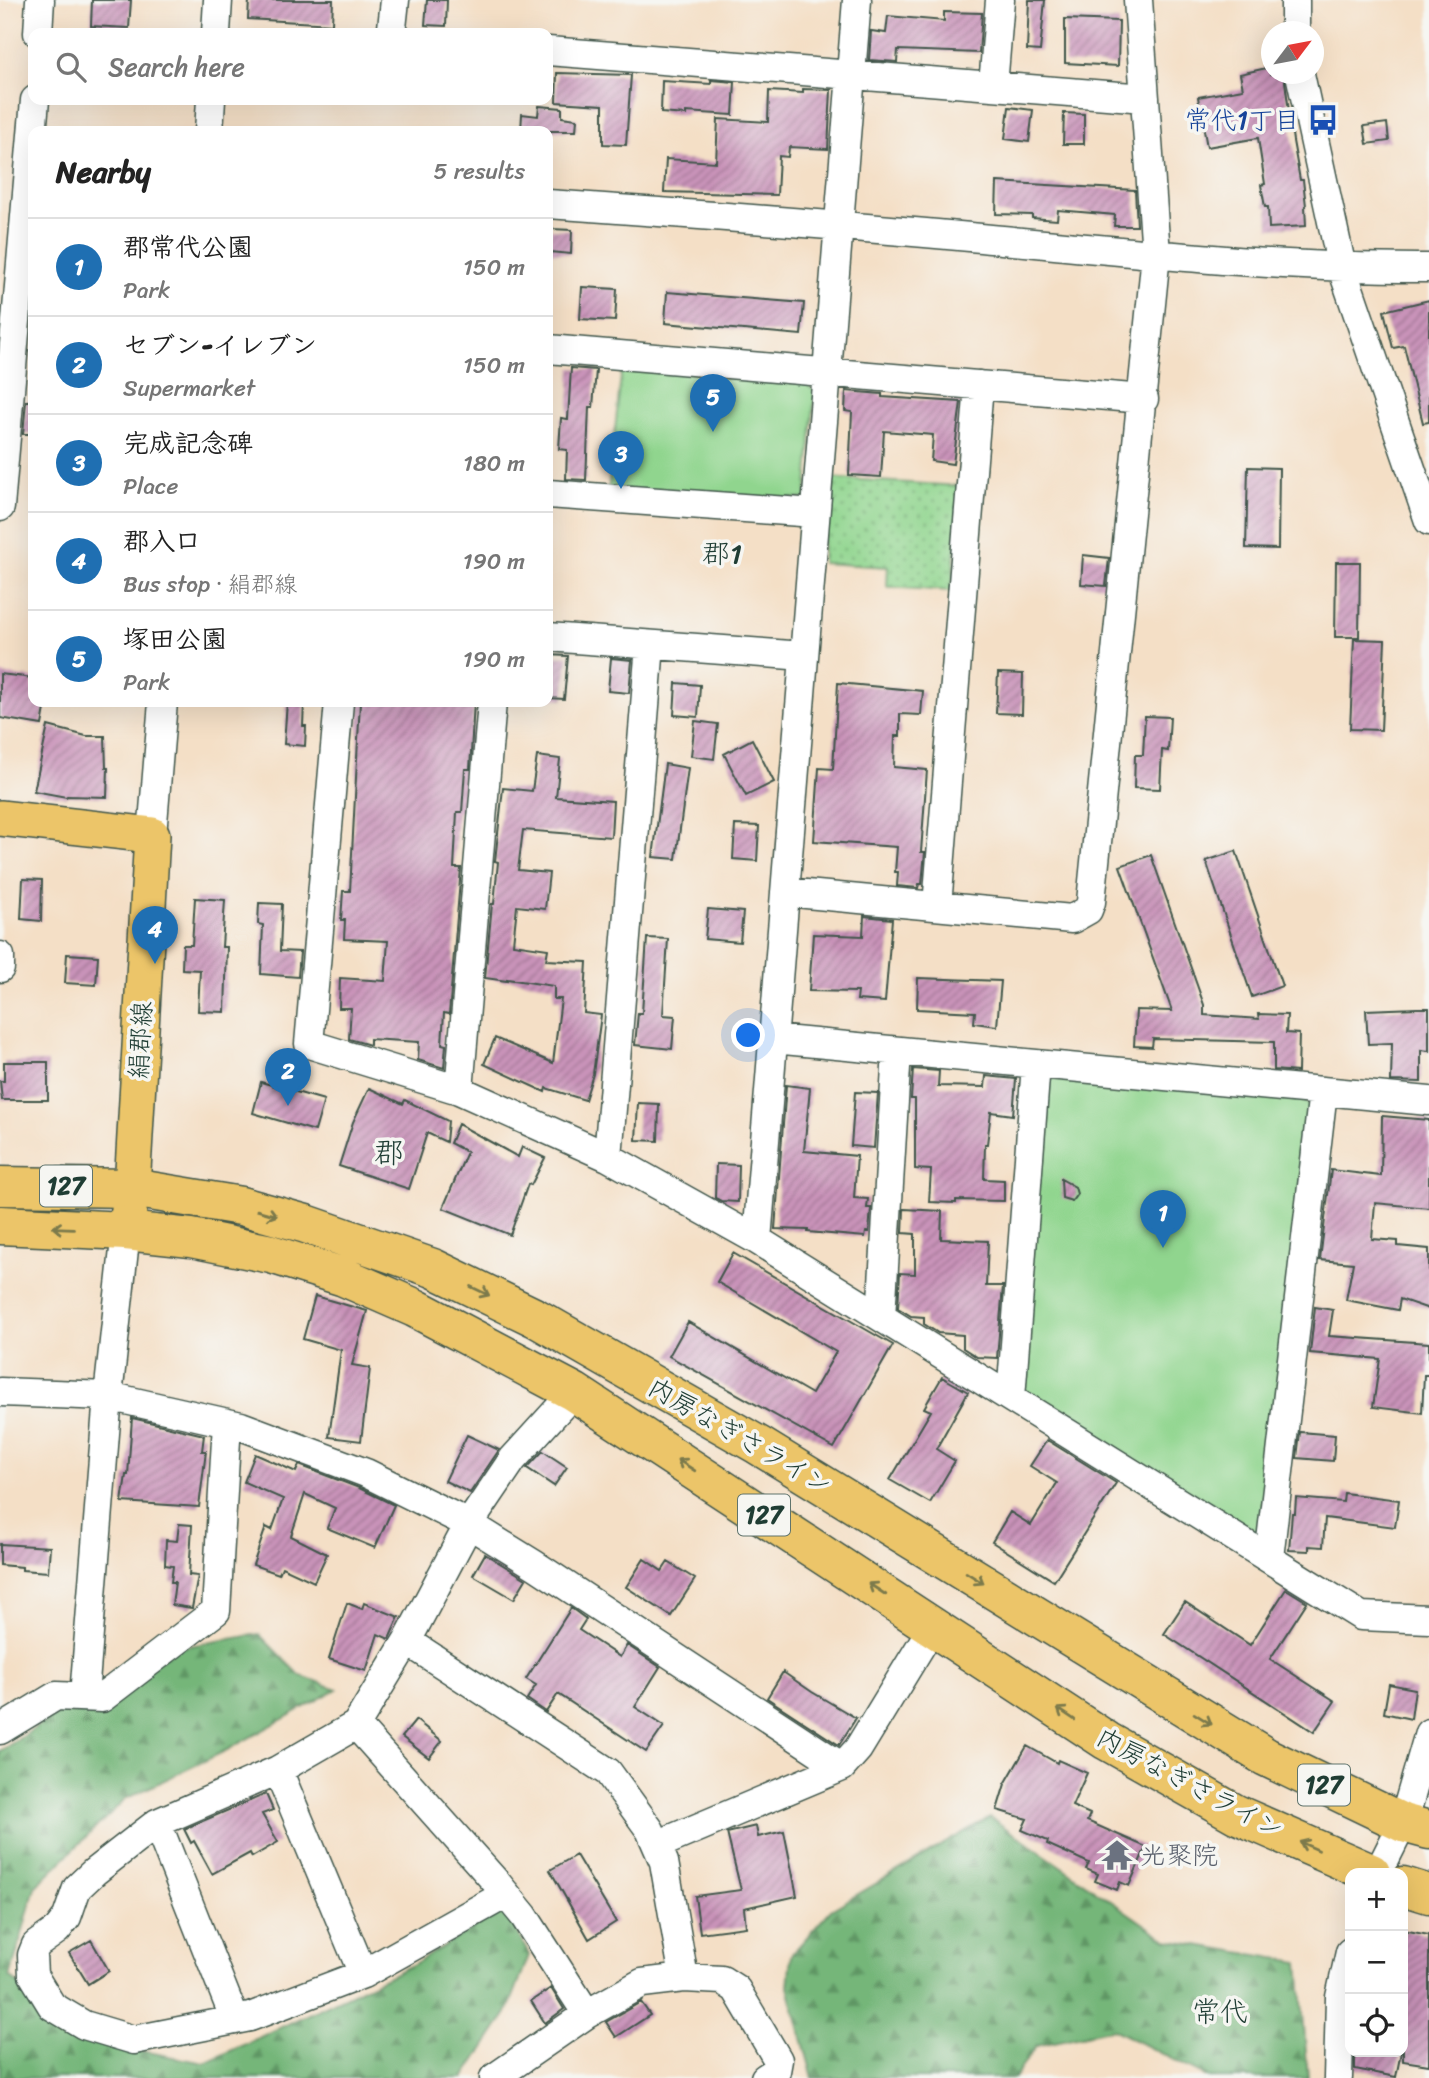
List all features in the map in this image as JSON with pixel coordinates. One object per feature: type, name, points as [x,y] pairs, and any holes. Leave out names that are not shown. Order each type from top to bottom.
[{"type":"highway","name":"内房なぎさライン","points":[[0,1186],[132,1188],[241,1206],[306,1224],[433,1268],[536,1318],[758,1444],[1266,1757],[1416,1827]]},
{"type":"highway","name":"内房なぎさライン","points":[[0,1225],[126,1231],[191,1238],[271,1254],[344,1277],[415,1308],[574,1392],[1107,1741],[1237,1814],[1360,1868]]},
{"type":"highway","points":[[1408,1888],[1429,1894]]},
{"type":"main road","points":[[0,818],[152,835]]},
{"type":"main road","name":"絹郡線","points":[[126,1231],[132,1188],[152,835]]},
{"type":"street","points":[[38,28],[40,0]]},
{"type":"street","points":[[216,28],[218,0]]},
{"type":"street","points":[[392,28],[395,0]]},
{"type":"street","points":[[757,1240],[857,0]]},
{"type":"street","points":[[993,86],[1000,0]]},
{"type":"street","points":[[785,892],[1072,919],[1088,910],[1091,902],[1144,399],[1156,254],[1138,0]]},
{"type":"street","points":[[1295,0],[1295,21]]},
{"type":"street","points":[[553,51],[1145,98]]},
{"type":"street","points":[[1302,84],[1342,268],[1429,521]]},
{"type":"street","points":[[33,126],[34,105]]},
{"type":"street","points":[[209,126],[211,105]]},
{"type":"street","points":[[553,204],[839,225],[1342,268],[1429,268]]},
{"type":"street","points":[[0,507],[28,210]]},
{"type":"street","points":[[553,349],[1144,399]]},
{"type":"street","points":[[937,906],[979,385]]},
{"type":"street","points":[[553,494],[816,513]]},
{"type":"street","points":[[553,636],[804,656]]},
{"type":"street","points":[[608,1157],[650,645]]},
{"type":"street","points":[[152,835],[163,707]]},
{"type":"street","points":[[338,707],[309,1044],[459,1090],[608,1157],[757,1240],[1361,1616],[1429,1619]]},
{"type":"street","points":[[459,1090],[492,707]]},
{"type":"street","points":[[0,956],[0,968]]},
{"type":"street","points":[[773,1039],[1429,1101]]},
{"type":"street","points":[[881,1317],[897,1051]]},
{"type":"street","points":[[1012,1398],[1036,1064]]},
{"type":"street","points":[[1269,1558],[1323,1091]]},
{"type":"street","points":[[84,1696],[108,1396],[126,1231]]},
{"type":"street","points":[[0,1392],[108,1396],[241,1426],[366,1473],[469,1524],[842,1767]]},
{"type":"street","points":[[506,1894],[363,1974],[250,2017],[134,2039],[83,2025],[52,2006],[33,1975],[32,1955],[36,1945],[57,1930],[67,1917],[78,1888],[94,1872],[157,1823],[278,1770],[356,1725],[407,1641],[469,1524],[513,1459],[574,1392]]},
{"type":"street","points":[[0,1730],[56,1696],[102,1698],[216,1611],[227,1423]]},
{"type":"street","points":[[657,1845],[842,1767],[858,1749],[933,1626]]},
{"type":"street","points":[[407,1641],[608,1772],[650,1830],[664,1863],[684,1978]]},
{"type":"street","points":[[356,1725],[506,1894],[533,1928],[587,2014]]},
{"type":"street","points":[[1382,1868],[1416,1827],[1429,1733]]},
{"type":"street","points":[[278,1770],[363,1974]]},
{"type":"street","points":[[157,1823],[235,2020]]},
{"type":"street","points":[[1338,2078],[1340,1997],[1345,1974]]},
{"type":"street","points":[[494,2078],[587,2014],[642,1983],[684,1978],[722,1980],[736,1989],[778,2060],[776,2071],[765,2078]]},
{"type":"green space","points":[[622,367],[804,380],[815,392],[806,499],[608,493]]},
{"type":"green space","points":[[827,478],[959,486],[952,591],[887,587],[888,567],[822,563]]},
{"type":"green space","points":[[1055,1077],[1304,1100],[1310,1107],[1262,1531],[1252,1536],[1022,1390],[1042,1084]]},
{"type":"green space","points":[[259,1634],[299,1675],[337,1689],[227,1750],[125,1799],[35,1887],[10,1977],[90,2041],[205,2063],[414,1964],[505,1909],[529,1955],[507,2013],[464,2078],[0,2078],[0,1751],[153,1652]]},
{"type":"green space","points":[[990,1817],[1167,1940],[1299,1962],[1308,2078],[1209,2078],[1113,2029],[1036,2046],[1014,2078],[813,2078],[788,1987],[791,1955],[831,1910]]},
{"type":"building","points":[[92,0],[131,0],[129,28],[91,26]]},
{"type":"building","points":[[249,0],[333,0],[332,24],[248,19]]},
{"type":"building","points":[[427,0],[447,0],[446,26],[425,25]]},
{"type":"building","points":[[1029,0],[1045,0],[1040,51],[1027,50]]},
{"type":"building","points":[[944,12],[982,13],[979,53],[898,50],[897,62],[869,60],[871,31],[886,33],[888,16],[944,21]]},
{"type":"building","points":[[1065,19],[1119,21],[1118,66],[1065,63]]},
{"type":"building","points":[[1261,69],[1261,84],[1285,84],[1300,180],[1303,180],[1306,226],[1269,228],[1268,207],[1265,207],[1261,185],[1265,184],[1258,138],[1207,147],[1198,97],[1243,89],[1240,74]]},
{"type":"building","points":[[557,73],[631,75],[626,145],[603,144],[603,105],[556,102]]},
{"type":"building","points":[[711,80],[735,82],[733,115],[661,113],[662,81],[711,84]]},
{"type":"building","points":[[803,89],[831,90],[828,149],[789,147],[788,157],[779,156],[777,195],[664,192],[666,159],[716,162],[718,119],[768,122],[769,91],[803,93]]},
{"type":"building","points":[[539,106],[562,108],[562,117],[577,119],[576,131],[553,131],[553,126],[521,126],[522,114],[538,116]]},
{"type":"building","points":[[1009,107],[1033,110],[1029,142],[1005,139]]},
{"type":"building","points":[[1064,113],[1084,114],[1084,144],[1063,144]]},
{"type":"building","points":[[1387,123],[1389,141],[1367,144],[1364,126]]},
{"type":"building","points":[[997,182],[1135,190],[1137,226],[1114,226],[1115,215],[1058,210],[1057,220],[1032,218],[1032,215],[996,214]]},
{"type":"building","points":[[553,229],[572,230],[571,254],[553,252]]},
{"type":"building","points":[[582,287],[617,289],[615,321],[580,319]]},
{"type":"building","points":[[667,292],[804,303],[801,335],[665,323]]},
{"type":"building","points":[[1429,300],[1429,422],[1423,423],[1404,346],[1393,348],[1384,311]]},
{"type":"building","points":[[571,368],[596,370],[593,407],[589,407],[586,480],[566,479],[567,450],[559,449],[561,418],[568,419]]},
{"type":"building","points":[[846,391],[882,394],[882,397],[961,402],[953,464],[931,461],[933,435],[884,431],[881,477],[849,475],[852,412],[845,411]]},
{"type":"building","points":[[26,401],[28,401],[28,434],[23,434]]},
{"type":"building","points":[[1248,467],[1279,468],[1278,549],[1246,548]]},
{"type":"building","points":[[1083,555],[1109,558],[1106,586],[1081,584]]},
{"type":"building","points":[[1336,562],[1360,562],[1359,637],[1335,637]]},
{"type":"building","points":[[1354,639],[1385,640],[1381,730],[1350,729]]},
{"type":"building","points":[[553,655],[568,656],[564,699],[553,698]]},
{"type":"building","points":[[611,658],[632,660],[629,693],[608,691]]},
{"type":"building","points":[[998,673],[1023,674],[1022,714],[996,713]]},
{"type":"building","points":[[0,674],[28,677],[28,707],[45,707],[42,725],[0,718]]},
{"type":"building","points":[[676,683],[700,685],[698,717],[674,715]]},
{"type":"building","points":[[838,683],[923,691],[921,715],[900,714],[900,736],[895,736],[894,767],[927,770],[921,852],[925,852],[922,884],[919,884],[918,888],[897,886],[897,847],[814,841],[819,768],[833,769]]},
{"type":"building","points":[[287,707],[304,707],[305,746],[284,744]]},
{"type":"building","points":[[360,707],[474,707],[470,769],[465,769],[462,812],[457,812],[454,868],[461,868],[449,1014],[444,1013],[444,1068],[418,1060],[419,1042],[370,1039],[370,1045],[349,1039],[351,1008],[339,1008],[340,978],[385,981],[388,941],[344,939],[345,920],[341,920],[343,891],[350,891]]},
{"type":"building","points":[[1145,716],[1170,717],[1168,751],[1162,750],[1160,789],[1134,788],[1135,755],[1143,755]]},
{"type":"building","points":[[695,721],[718,724],[714,759],[691,756]]},
{"type":"building","points":[[48,726],[86,736],[105,736],[107,797],[66,797],[34,791]]},
{"type":"building","points":[[752,739],[774,782],[746,796],[724,754]]},
{"type":"building","points":[[537,756],[560,759],[556,797],[613,801],[611,837],[523,830],[518,870],[549,873],[545,909],[517,906],[513,944],[548,949],[546,960],[587,962],[584,1013],[601,1015],[593,1074],[585,1100],[546,1088],[545,1092],[484,1064],[495,1038],[553,1063],[561,999],[554,999],[554,986],[485,978],[503,788],[532,791]]},
{"type":"building","points":[[665,764],[688,768],[676,859],[653,857]]},
{"type":"building","points":[[735,825],[759,826],[757,861],[733,859]]},
{"type":"building","points":[[1236,851],[1282,986],[1252,997],[1206,861]]},
{"type":"building","points":[[1151,855],[1204,1005],[1204,1015],[1259,1019],[1258,1014],[1287,1015],[1286,1033],[1299,1034],[1298,1072],[1274,1070],[1274,1042],[1153,1039],[1152,1047],[1134,1046],[1136,1010],[1172,1011],[1120,866]]},
{"type":"building","points":[[23,879],[42,880],[41,921],[21,919]]},
{"type":"building","points":[[195,898],[225,900],[222,947],[227,947],[225,1012],[198,1011],[200,970],[182,969],[183,945],[192,945]]},
{"type":"building","points":[[259,903],[282,904],[280,951],[300,952],[298,977],[261,974],[263,925],[258,924]]},
{"type":"building","points":[[708,909],[743,912],[740,942],[705,939]]},
{"type":"building","points":[[864,916],[892,919],[885,1002],[857,1000],[858,992],[809,991],[813,934],[863,936]]},
{"type":"building","points":[[647,938],[668,939],[663,1015],[675,1016],[672,1049],[635,1045],[638,1013],[642,1013]]},
{"type":"building","points":[[67,954],[98,956],[96,985],[65,983]]},
{"type":"building","points":[[918,978],[1001,981],[997,1026],[974,1023],[975,1012],[917,1009]]},
{"type":"building","points":[[1429,1008],[1429,1051],[1421,1050],[1421,1082],[1391,1081],[1392,1043],[1368,1044],[1366,1010]]},
{"type":"building","points":[[4,1062],[48,1062],[48,1100],[2,1100],[0,1081],[4,1081]]},
{"type":"building","points":[[913,1069],[939,1071],[938,1086],[985,1087],[986,1076],[1016,1079],[1013,1115],[991,1112],[985,1144],[984,1179],[1004,1180],[1004,1201],[929,1202],[931,1170],[915,1169],[915,1099],[911,1099]]},
{"type":"building","points":[[261,1082],[324,1100],[315,1131],[253,1113]]},
{"type":"building","points":[[786,1085],[810,1088],[804,1151],[857,1156],[854,1198],[868,1199],[867,1208],[871,1208],[869,1232],[866,1232],[865,1237],[775,1229]]},
{"type":"building","points":[[369,1088],[403,1104],[405,1100],[448,1121],[446,1142],[427,1133],[409,1189],[339,1166],[353,1122]]},
{"type":"building","points":[[855,1092],[878,1093],[874,1148],[851,1146]]},
{"type":"building","points":[[638,1103],[659,1104],[658,1141],[636,1140]]},
{"type":"building","points":[[1382,1116],[1429,1120],[1429,1208],[1375,1203],[1372,1239],[1398,1241],[1398,1246],[1429,1249],[1429,1309],[1400,1299],[1398,1310],[1346,1300],[1353,1263],[1320,1260],[1331,1170],[1381,1176]]},
{"type":"building","points":[[458,1124],[518,1157],[522,1147],[545,1158],[531,1185],[528,1184],[510,1235],[443,1208],[467,1152],[450,1143]]},
{"type":"building","points":[[716,1164],[739,1165],[738,1202],[715,1198]]},
{"type":"building","points":[[1061,1179],[1075,1187],[1077,1194],[1072,1201],[1062,1198]]},
{"type":"building","points":[[904,1209],[942,1211],[941,1239],[988,1241],[986,1286],[1003,1286],[997,1358],[977,1357],[963,1348],[963,1335],[938,1333],[924,1324],[924,1317],[911,1316],[898,1308],[900,1273],[915,1274],[915,1234],[903,1233]]},
{"type":"building","points":[[733,1253],[893,1345],[834,1448],[669,1356],[688,1322],[812,1394],[836,1352],[717,1282]]},
{"type":"building","points":[[315,1296],[367,1311],[352,1365],[370,1368],[361,1441],[329,1437],[341,1350],[303,1339]]},
{"type":"building","points":[[1315,1307],[1333,1310],[1329,1336],[1429,1343],[1429,1375],[1424,1375],[1422,1413],[1373,1407],[1380,1359],[1310,1353]]},
{"type":"building","points":[[942,1377],[968,1392],[936,1449],[955,1461],[930,1503],[890,1480],[931,1411],[924,1408]]},
{"type":"building","points":[[132,1418],[204,1435],[202,1451],[206,1451],[199,1507],[122,1502],[128,1475]]},
{"type":"building","points":[[1300,1432],[1335,1435],[1333,1461],[1297,1458]]},
{"type":"building","points":[[467,1435],[499,1450],[470,1493],[445,1481]]},
{"type":"building","points":[[1047,1440],[1116,1483],[1054,1581],[992,1542],[1010,1512],[1031,1525],[1057,1483],[1030,1466]]},
{"type":"building","points":[[543,1451],[567,1467],[554,1486],[527,1468]]},
{"type":"building","points":[[255,1454],[296,1472],[299,1465],[394,1505],[375,1548],[327,1528],[335,1508],[305,1494],[291,1536],[327,1554],[314,1582],[282,1567],[279,1574],[253,1565],[266,1527],[272,1530],[283,1499],[244,1482]]},
{"type":"building","points":[[1344,1493],[1399,1500],[1395,1527],[1325,1518],[1323,1547],[1309,1546],[1309,1551],[1289,1550],[1296,1498],[1343,1502]]},
{"type":"building","points":[[179,1524],[192,1525],[189,1575],[198,1576],[192,1608],[172,1605],[175,1582],[171,1582],[173,1566],[165,1565],[166,1540],[177,1541]]},
{"type":"building","points":[[0,1544],[50,1547],[48,1572],[0,1565]]},
{"type":"building","points":[[485,1554],[526,1579],[514,1599],[473,1575]]},
{"type":"building","points":[[644,1559],[662,1571],[668,1562],[695,1579],[671,1616],[626,1587]]},
{"type":"building","points":[[1286,1589],[1307,1602],[1270,1659],[1335,1701],[1314,1732],[1164,1634],[1185,1602],[1250,1645]]},
{"type":"building","points":[[347,1603],[362,1609],[364,1603],[399,1617],[389,1639],[378,1634],[366,1671],[329,1659]]},
{"type":"building","points":[[571,1608],[586,1619],[579,1630],[620,1657],[627,1645],[660,1667],[635,1707],[664,1726],[646,1752],[558,1694],[546,1712],[527,1699],[536,1685],[526,1679]]},
{"type":"building","points":[[783,1672],[856,1718],[839,1745],[767,1698]]},
{"type":"building","points":[[1389,1684],[1415,1689],[1411,1719],[1384,1713]]},
{"type":"building","points":[[416,1720],[442,1741],[429,1758],[402,1737]]},
{"type":"building","points":[[1027,1746],[1057,1763],[1058,1760],[1087,1773],[1072,1806],[1090,1814],[1087,1821],[1146,1847],[1129,1886],[1120,1882],[1117,1890],[1095,1881],[1098,1874],[1086,1869],[1089,1863],[1022,1830],[1027,1819],[997,1810],[1005,1784]]},
{"type":"building","points":[[266,1794],[273,1810],[262,1814],[278,1842],[252,1857],[250,1853],[212,1874],[194,1841],[191,1843],[184,1829]]},
{"type":"building","points":[[756,1826],[758,1837],[784,1831],[797,1896],[744,1908],[746,1927],[700,1933],[695,1896],[741,1890],[727,1833]]},
{"type":"building","points":[[576,1855],[616,1922],[589,1939],[550,1870]]},
{"type":"building","points":[[1408,1931],[1429,1935],[1429,2065],[1403,2061],[1403,2057],[1408,2057]]},
{"type":"building","points":[[91,1940],[109,1971],[88,1984],[69,1953]]},
{"type":"building","points":[[551,1988],[564,2009],[545,2023],[531,2001]]},
{"type":"building","points":[[641,2002],[650,2015],[616,2037],[606,2022]]},
{"type":"building","points":[[1355,2057],[1400,2057],[1396,2077],[1355,2069]]},
{"type":"place","name":"常代1丁目","points":[[1323,120]]},
{"type":"place","name":"塚田公園","points":[[713,432]]},
{"type":"place","name":"完成記念碑","points":[[621,489]]},
{"type":"place","name":"郡入口","points":[[155,964]]},
{"type":"place","name":"セブン-イレブン","points":[[288,1106]]},
{"type":"place","name":"郡常代公園","points":[[1163,1248]]},
{"type":"place","name":"光聚院","points":[[1117,1855]]},
{"type":"district","name":"郡1","points":[[722,553]]},
{"type":"district","name":"郡","points":[[389,1153]]},
{"type":"district","name":"常代","points":[[1220,2011]]}]
